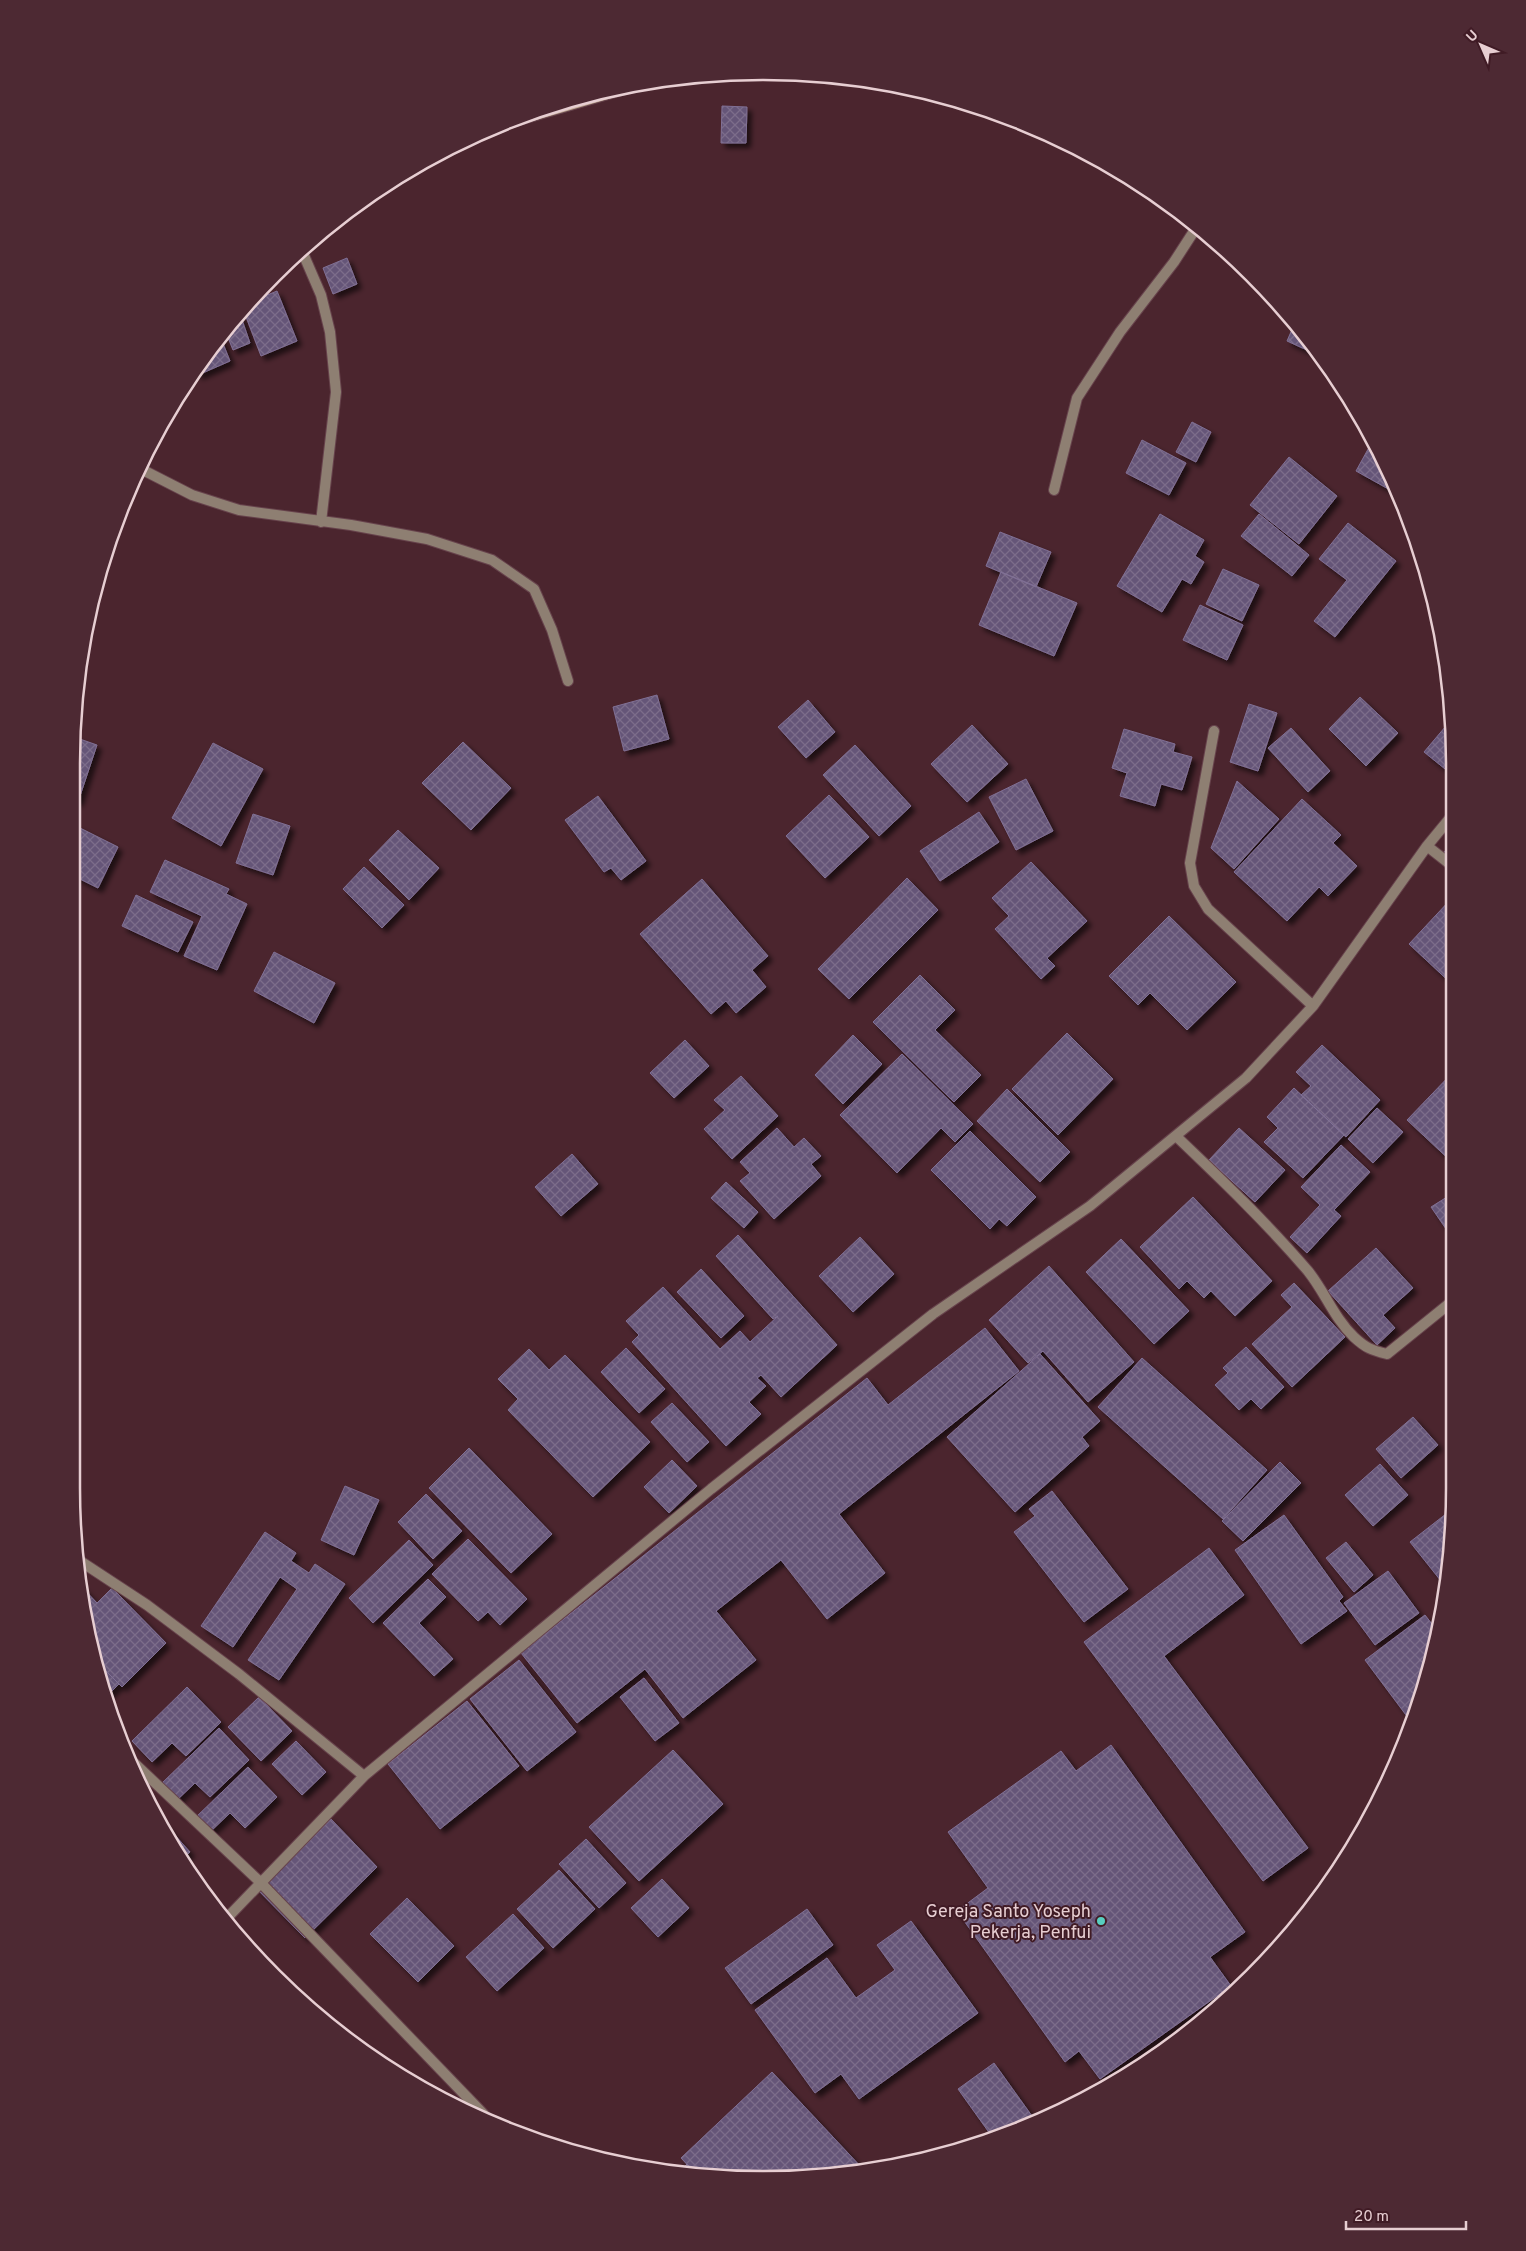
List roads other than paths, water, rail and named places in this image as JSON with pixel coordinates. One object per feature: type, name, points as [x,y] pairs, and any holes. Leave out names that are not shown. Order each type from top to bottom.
[{"type":"street","points":[[1054,490],[1077,398],[1120,332],[1174,262],[1193,233]]},
{"type":"street","points":[[304,257],[320,295],[330,332],[336,392],[321,522]]},
{"type":"street","points":[[145,471],[192,495],[238,510],[351,525],[427,539],[492,560],[534,589],[552,630],[568,681]]},
{"type":"street","points":[[1214,731],[1190,863],[1194,886],[1208,909],[1314,1006]]},
{"type":"street","points":[[230,1915],[364,1776],[712,1489],[933,1314],[1090,1206],[1177,1137],[1246,1078],[1314,1006],[1427,846],[1446,823]]},
{"type":"street","points":[[1427,846],[1446,861]]},
{"type":"street","points":[[1177,1137],[1247,1204],[1310,1273],[1330,1308],[1352,1335],[1368,1350],[1387,1354],[1446,1306]]},
{"type":"street","points":[[85,1564],[147,1605],[239,1674],[364,1776]]},
{"type":"street","points":[[140,1768],[260,1882],[478,2108]]},
{"type":"place","name":"Gereja Santo Yoseph Pekerja, Penfui","points":[[1101,1921]]}]
